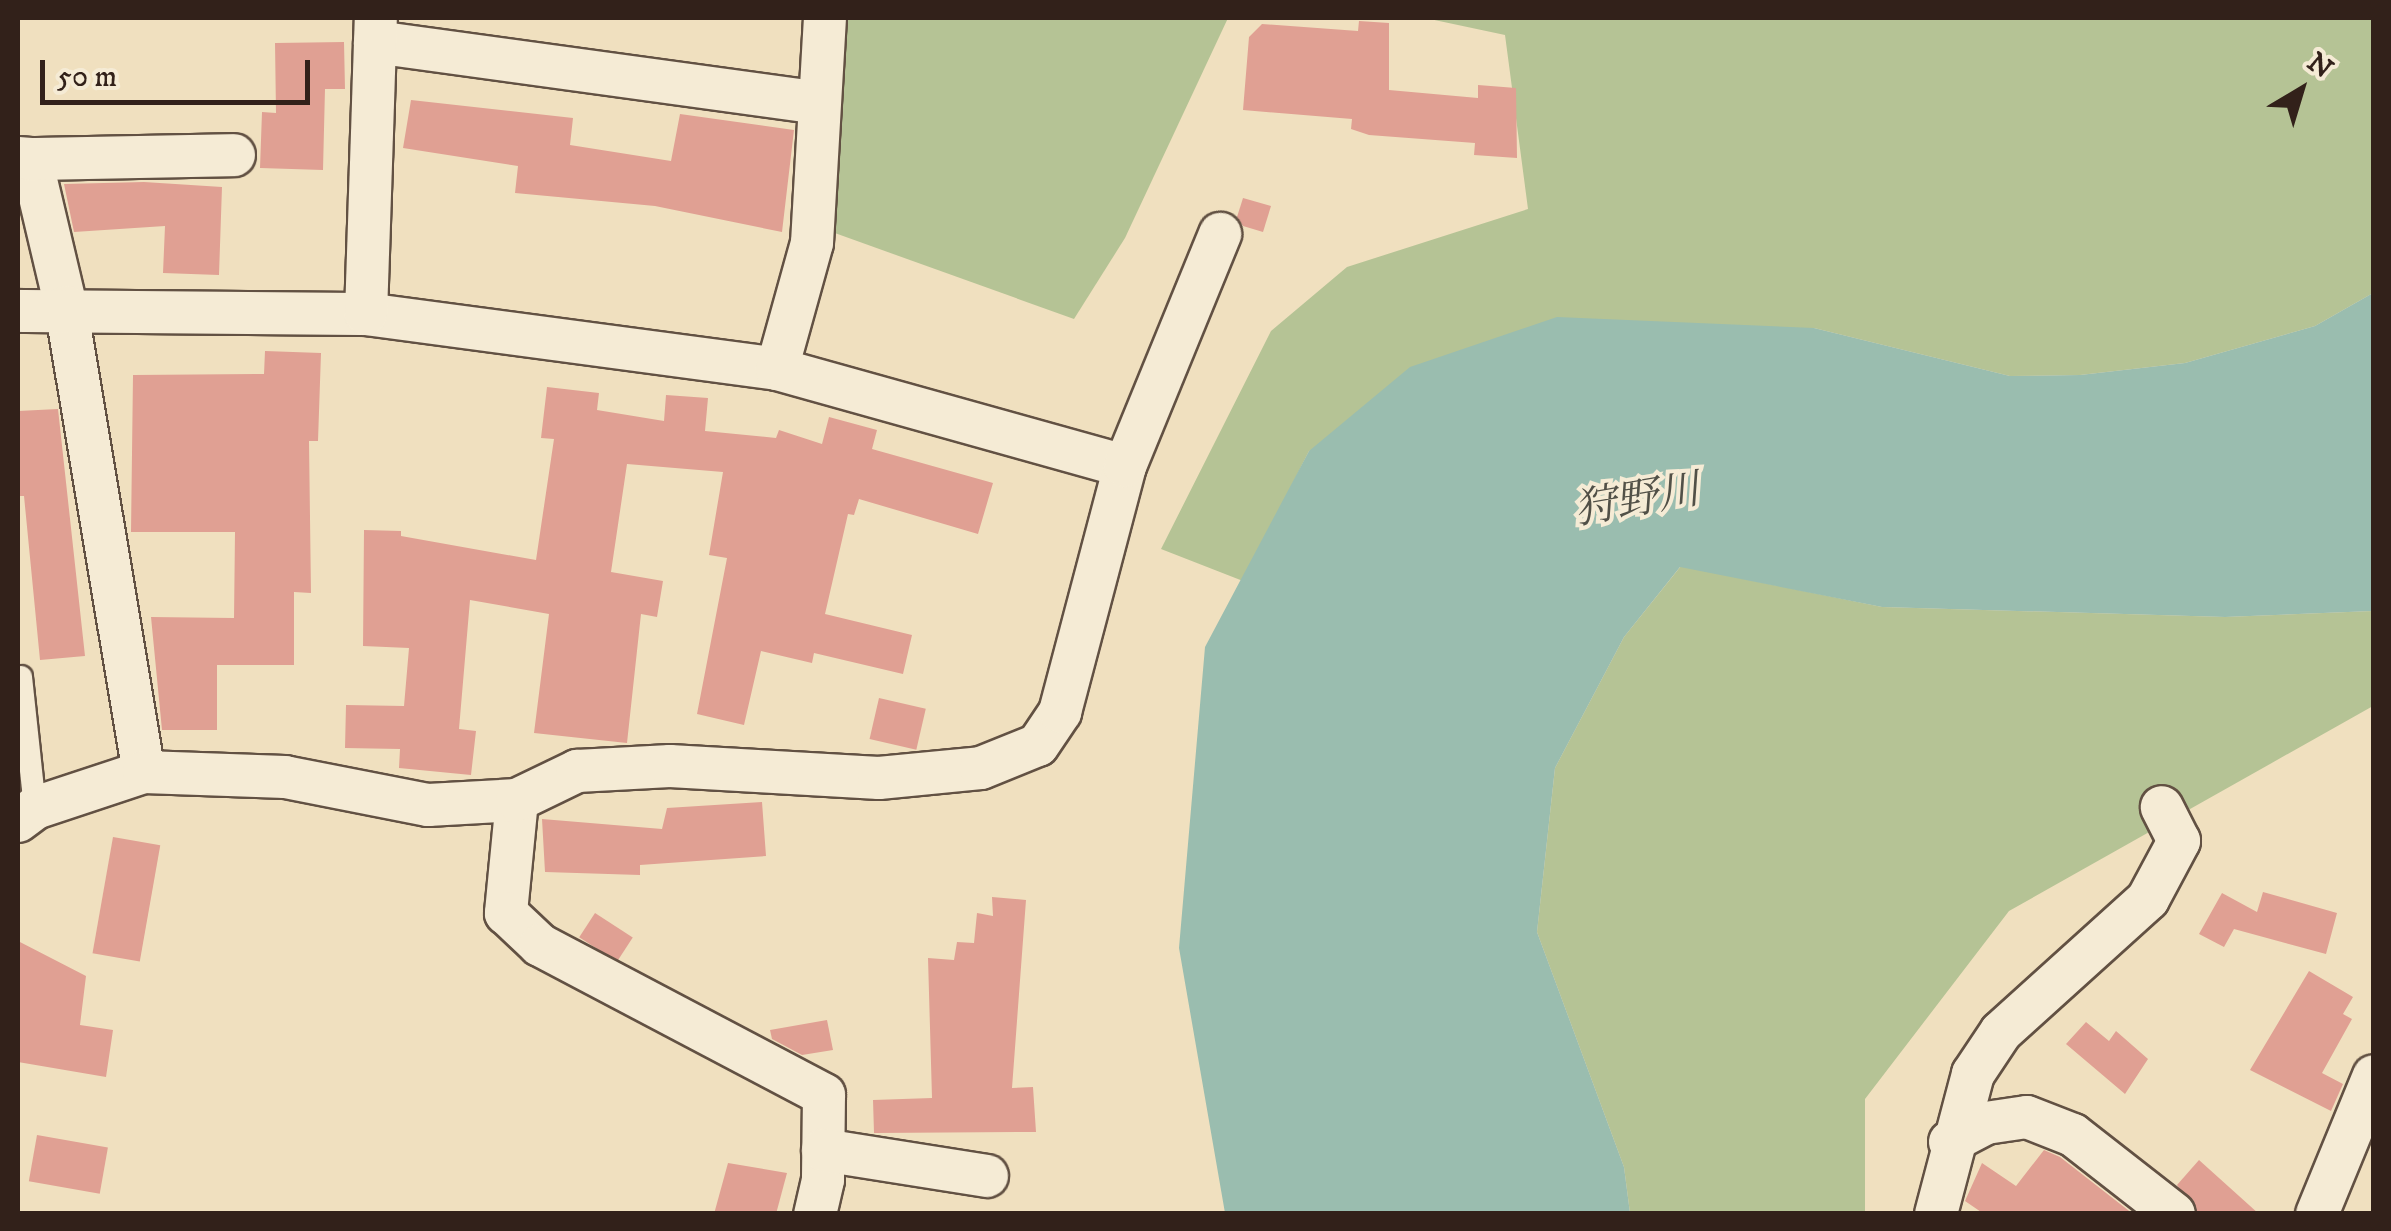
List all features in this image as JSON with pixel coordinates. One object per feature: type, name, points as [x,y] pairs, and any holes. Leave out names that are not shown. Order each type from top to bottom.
[{"type":"street","points":[[777,369],[812,243],[820,133],[815,102],[825,18]]},
{"type":"street","points":[[366,314],[376,30],[815,102]]},
{"type":"street","points":[[144,772],[66,308],[24,158],[234,155]]},
{"type":"street","points":[[26,814],[144,772],[286,776],[428,806],[517,800],[577,771],[670,766],[879,778],[980,768],[1038,745],[1060,712],[1125,466],[1220,234]]},
{"type":"street","points":[[18,311],[66,308],[366,314],[777,369],[1125,466]]},
{"type":"street","points":[[517,800],[506,913],[540,945],[824,1095],[823,1150],[815,1214]]},
{"type":"street","points":[[1936,1214],[1950,1142],[1973,1074],[2001,1032],[2148,899],[2179,841],[2162,807]]},
{"type":"street","points":[[2318,1214],[2374,1076]]},
{"type":"street","points":[[1950,1142],[1986,1123],[2027,1117],[2072,1135],[2174,1214]]},
{"type":"street","points":[[823,1150],[987,1176]]},
{"type":"lane","points":[[21,676],[26,814]]},
{"type":"green space","points":[[847,18],[1228,18],[1125,238],[1074,319],[832,232]]},
{"type":"green space","points":[[1425,18],[2373,18],[2373,293],[2315,326],[2185,363],[2080,375],[2010,376],[1814,328],[1309,451],[1243,581],[1161,549],[1271,331],[1347,267],[1528,209],[1505,35]]},
{"type":"green space","points":[[1681,566],[1882,607],[2225,617],[2373,611],[2373,706],[2009,911],[1865,1099],[1865,1213],[1630,1213],[1624,1167],[1537,932],[1555,768],[1624,637]]},
{"type":"water","name":"狩野川","points":[[2373,293],[2373,611],[2225,617],[1882,607],[1680,567],[1624,637],[1555,768],[1537,932],[1624,1167],[1630,1213],[1225,1213],[1179,948],[1205,647],[1309,451],[1410,367],[1557,317],[1814,328],[2010,376],[2080,375],[2185,363],[2315,326]]},
{"type":"building","points":[[1359,21],[1389,23],[1389,90],[1478,98],[1478,85],[1516,88],[1517,158],[1474,155],[1475,143],[1369,135],[1351,129],[1352,119],[1243,110],[1249,37],[1262,24],[1358,31]]},
{"type":"building","points":[[344,42],[345,89],[325,89],[323,170],[260,168],[262,112],[276,113],[275,43]]},
{"type":"building","points":[[411,100],[573,118],[570,145],[671,161],[680,114],[794,130],[782,232],[655,206],[515,193],[518,166],[403,148]]},
{"type":"building","points":[[144,182],[222,187],[219,275],[163,273],[165,226],[74,232],[64,184]]},
{"type":"building","points":[[1243,198],[1271,206],[1263,232],[1243,226],[1237,217]]},
{"type":"building","points":[[265,351],[321,353],[318,441],[309,441],[311,593],[294,592],[294,665],[217,665],[217,730],[162,730],[151,617],[234,618],[235,532],[131,532],[133,375],[264,374]]},
{"type":"building","points":[[547,387],[599,393],[597,410],[664,421],[666,395],[708,398],[705,431],[776,438],[779,430],[822,444],[829,417],[877,430],[872,449],[993,483],[978,534],[859,499],[854,515],[848,514],[825,614],[912,635],[903,674],[814,653],[812,663],[761,651],[744,725],[697,714],[727,558],[709,555],[723,472],[627,464],[611,572],[663,581],[657,617],[641,614],[627,743],[534,733],[549,614],[470,600],[459,729],[476,731],[471,775],[399,768],[400,749],[345,748],[346,705],[404,706],[409,648],[363,646],[364,530],[401,531],[401,536],[536,560],[554,439],[541,438]]},
{"type":"building","points":[[58,409],[85,656],[40,660],[24,496],[18,496],[18,411]]},
{"type":"building","points":[[879,698],[926,709],[916,750],[870,739]]},
{"type":"building","points":[[762,802],[766,856],[640,865],[640,875],[545,872],[542,819],[662,829],[667,808]]},
{"type":"building","points":[[113,837],[160,845],[140,962],[93,953]]},
{"type":"building","points":[[2263,892],[2337,913],[2326,954],[2234,929],[2224,947],[2199,934],[2222,893],[2257,912]]},
{"type":"building","points":[[992,897],[1026,900],[1012,1088],[1033,1087],[1036,1132],[874,1133],[873,1100],[932,1098],[928,958],[954,960],[957,942],[974,943],[977,913],[993,916]]},
{"type":"building","points":[[595,913],[633,938],[617,962],[579,937]]},
{"type":"building","points":[[18,941],[86,976],[80,1025],[113,1030],[106,1077],[18,1062]]},
{"type":"building","points":[[2309,971],[2353,997],[2343,1014],[2352,1019],[2322,1073],[2343,1084],[2331,1111],[2250,1070]]},
{"type":"building","points":[[827,1020],[833,1050],[802,1055],[772,1039],[770,1030]]},
{"type":"building","points":[[2086,1022],[2109,1041],[2116,1031],[2148,1059],[2125,1094],[2066,1044]]},
{"type":"building","points":[[37,1135],[108,1148],[100,1194],[29,1181]]},
{"type":"building","points":[[2044,1150],[2060,1157],[2133,1214],[1984,1214],[1965,1201],[1982,1163],[2016,1186]]},
{"type":"building","points":[[2199,1160],[2259,1214],[2198,1214],[2177,1185]]},
{"type":"building","points":[[728,1163],[787,1173],[776,1214],[714,1214]]}]
